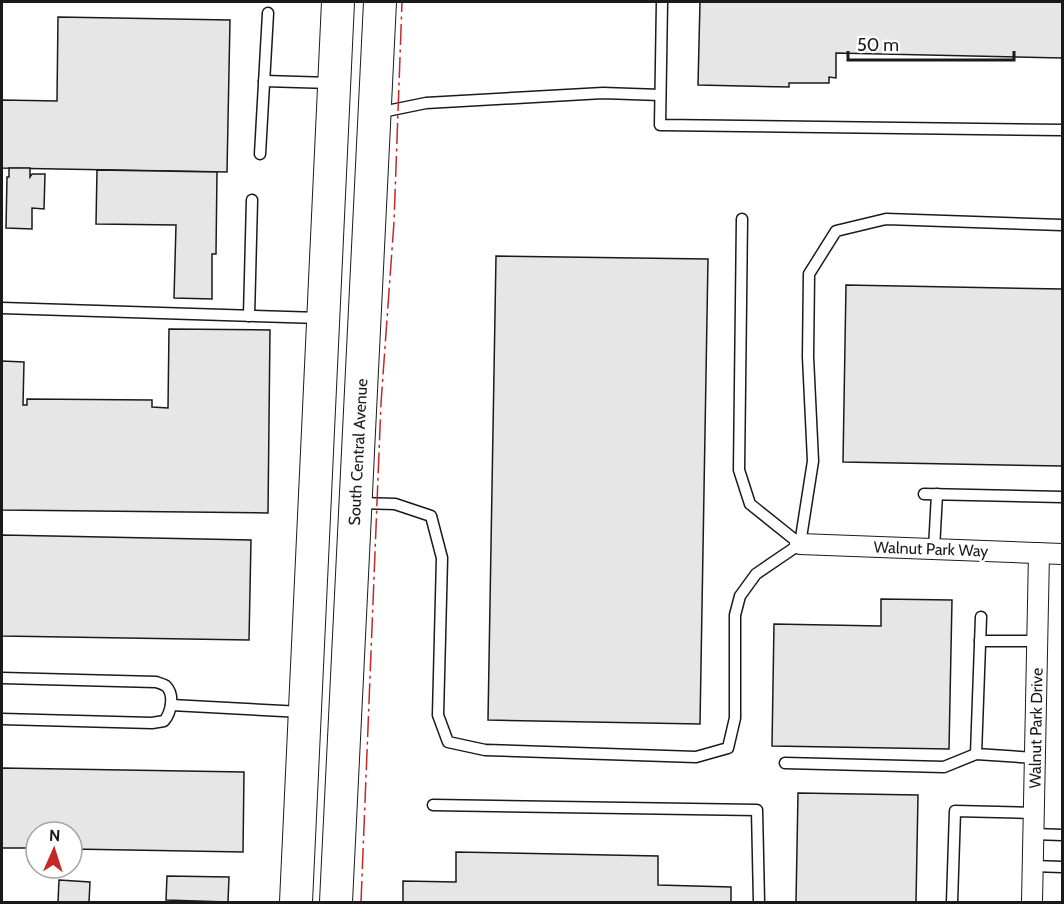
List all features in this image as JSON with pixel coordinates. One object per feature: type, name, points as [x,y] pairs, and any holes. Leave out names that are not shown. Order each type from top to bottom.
[{"type":"main road","points":[[296,903],[338,2]]},
{"type":"main road","name":"South Central Avenue","points":[[336,903],[380,2]]},
{"type":"main road","points":[[332,133],[374,114]]},
{"type":"main road","points":[[323,333],[363,350]]},
{"type":"street","name":"Walnut Park Way","points":[[800,544],[1062,554]]},
{"type":"street","name":"Walnut Park Drive","points":[[1032,903],[1040,553]]},
{"type":"lane","points":[[662,2],[660,125],[1062,130]]},
{"type":"lane","points":[[260,154],[268,13]]},
{"type":"lane","points":[[264,81],[334,83]]},
{"type":"lane","points":[[374,114],[426,103],[603,93],[660,95]]},
{"type":"lane","points":[[249,316],[252,200]]},
{"type":"lane","points":[[742,219],[738,470],[750,504],[800,544]]},
{"type":"lane","points":[[356,502],[394,504],[431,516],[442,558],[438,716],[447,742],[485,750],[696,757],[728,748],[735,718],[735,615],[740,596],[756,574],[800,544],[813,461],[808,357],[809,274],[836,231],[886,219],[1062,225]]},
{"type":"lane","points":[[2,308],[249,316],[323,333]]},
{"type":"lane","points":[[924,494],[1062,497]]},
{"type":"lane","points":[[934,549],[937,494]]},
{"type":"lane","points":[[976,754],[981,618]]},
{"type":"lane","points":[[980,641],[1038,641]]},
{"type":"lane","points":[[2,678],[156,681],[166,686],[171,696],[170,714],[164,721],[152,723],[2,719]]},
{"type":"lane","points":[[171,705],[305,712]]},
{"type":"lane","points":[[785,763],[944,767],[976,754],[1035,758]]},
{"type":"lane","points":[[433,805],[757,810],[759,903]]},
{"type":"lane","points":[[952,903],[955,811],[1034,813]]},
{"type":"lane","points":[[1034,834],[1062,835]]},
{"type":"lane","points":[[1033,866],[1062,867]]},
{"type":"building","points":[[700,2],[1062,2],[1062,58],[836,53],[836,78],[829,77],[829,83],[789,83],[789,87],[698,85]]},
{"type":"building","points":[[58,17],[230,20],[227,172],[2,168],[2,100],[57,101]]},
{"type":"building","points":[[9,168],[30,168],[30,177],[32,174],[45,174],[44,209],[32,208],[32,229],[6,228]]},
{"type":"building","points":[[97,170],[217,172],[216,254],[212,254],[212,299],[174,298],[176,225],[96,224]]},
{"type":"building","points":[[496,256],[708,259],[700,724],[488,720]]},
{"type":"building","points":[[846,285],[1062,289],[1062,466],[843,462]]},
{"type":"building","points":[[169,329],[270,330],[268,513],[2,510],[2,361],[24,362],[23,405],[27,405],[27,399],[152,400],[152,407],[168,408]]},
{"type":"building","points":[[2,535],[251,540],[249,640],[2,636]]},
{"type":"building","points":[[881,599],[952,600],[949,749],[772,746],[774,624],[881,626]]},
{"type":"building","points":[[2,768],[244,772],[243,852],[84,849],[84,820],[24,820],[24,848],[2,848]]},
{"type":"building","points":[[798,793],[918,795],[916,902],[796,902]]},
{"type":"building","points":[[456,852],[658,856],[658,885],[731,887],[731,902],[403,902],[403,881],[456,882]]},
{"type":"building","points":[[167,876],[229,877],[228,902],[166,900]]},
{"type":"building","points":[[59,880],[90,882],[89,902],[58,902]]},
{"type":"power","points":[[361,902],[381,403],[394,222],[402,2]]}]
